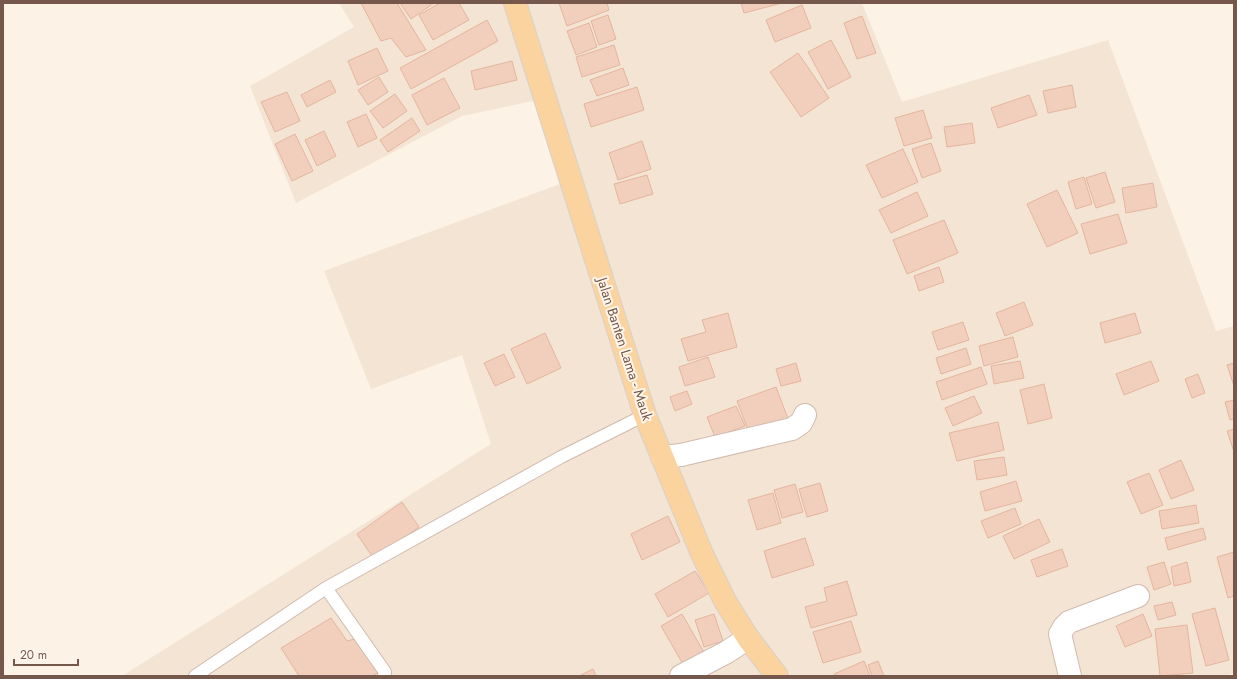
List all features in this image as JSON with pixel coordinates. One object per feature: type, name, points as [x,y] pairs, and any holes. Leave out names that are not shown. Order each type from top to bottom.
[{"type":"main road","name":"Jalan Banten Lama - Mauk","points":[[515,3],[645,415],[702,554],[725,601],[748,638],[777,676]]},
{"type":"street","points":[[662,456],[681,455],[792,429],[801,422],[805,415]]},
{"type":"street","points":[[1070,676],[1060,634],[1064,627],[1070,622],[1138,596]]},
{"type":"street","points":[[681,676],[727,652],[748,638]]},
{"type":"lane","points":[[195,676],[326,588],[561,457],[645,415]]},
{"type":"lane","points":[[326,588],[385,672],[384,676]]},
{"type":"shaded area","points":[[339,3],[862,3],[902,102],[1108,40],[1216,331],[1234,326],[1234,673],[1227,676],[122,676],[491,444],[462,355],[371,389],[324,271],[560,184],[538,100],[462,116],[296,203],[250,86],[354,27]]},
{"type":"building","points":[[361,3],[397,3],[426,50],[406,57],[391,38],[381,41]]},
{"type":"building","points":[[400,3],[434,3],[411,19]]},
{"type":"building","points":[[440,3],[459,3],[469,20],[433,40],[419,15]]},
{"type":"building","points":[[559,3],[607,3],[609,10],[567,26]]},
{"type":"building","points":[[741,3],[782,3],[744,13]]},
{"type":"building","points":[[802,5],[811,28],[775,42],[766,20]]},
{"type":"building","points":[[608,15],[616,39],[599,45],[591,21]]},
{"type":"building","points":[[862,16],[876,53],[857,59],[844,23]]},
{"type":"building","points":[[487,20],[498,41],[411,89],[400,68]]},
{"type":"building","points":[[589,23],[597,47],[576,55],[567,31]]},
{"type":"building","points":[[831,40],[851,77],[828,89],[808,52]]},
{"type":"building","points":[[614,45],[620,65],[582,77],[576,57]]},
{"type":"building","points":[[377,48],[388,71],[358,85],[348,61]]},
{"type":"building","points":[[798,53],[829,98],[801,117],[770,72]]},
{"type":"building","points":[[512,61],[517,80],[475,90],[471,71]]},
{"type":"building","points":[[623,68],[629,85],[597,96],[590,80]]},
{"type":"building","points":[[379,77],[388,92],[368,105],[358,90]]},
{"type":"building","points":[[444,78],[460,108],[427,125],[412,95]]},
{"type":"building","points":[[330,80],[336,92],[307,107],[301,95]]},
{"type":"building","points":[[1072,85],[1076,107],[1048,113],[1043,91]]},
{"type":"building","points":[[637,87],[644,110],[591,127],[584,104]]},
{"type":"building","points":[[287,92],[300,121],[275,132],[261,102]]},
{"type":"building","points":[[395,94],[407,111],[383,128],[370,111]]},
{"type":"building","points":[[1029,95],[1037,115],[998,128],[991,108]]},
{"type":"building","points":[[923,110],[932,138],[904,146],[895,118]]},
{"type":"building","points":[[366,114],[377,138],[358,147],[347,122]]},
{"type":"building","points":[[412,118],[420,131],[388,152],[380,140]]},
{"type":"building","points":[[972,123],[975,143],[947,147],[944,127]]},
{"type":"building","points":[[324,131],[336,156],[317,166],[305,140]]},
{"type":"building","points":[[295,134],[313,171],[292,181],[275,144]]},
{"type":"building","points":[[642,141],[651,169],[618,180],[609,153]]},
{"type":"building","points":[[931,143],[941,171],[922,178],[912,149]]},
{"type":"building","points":[[903,149],[918,182],[882,198],[866,165]]},
{"type":"building","points":[[1105,172],[1115,202],[1096,208],[1086,178]]},
{"type":"building","points":[[647,175],[653,194],[620,204],[614,184]]},
{"type":"building","points":[[1084,177],[1092,204],[1076,209],[1068,182]]},
{"type":"building","points":[[1153,183],[1157,207],[1126,213],[1122,188]]},
{"type":"building","points":[[1057,190],[1078,233],[1047,247],[1027,204]]},
{"type":"building","points":[[917,192],[928,216],[891,233],[879,210]]},
{"type":"building","points":[[1118,214],[1127,243],[1090,254],[1081,224]]},
{"type":"building","points":[[944,220],[958,253],[907,274],[893,240]]},
{"type":"building","points":[[939,267],[944,282],[919,291],[914,276]]},
{"type":"building","points":[[1024,302],[1033,325],[1005,336],[996,313]]},
{"type":"building","points":[[728,313],[737,347],[688,361],[681,339],[706,332],[702,320]]},
{"type":"building","points":[[1135,313],[1141,333],[1105,343],[1100,323]]},
{"type":"building","points":[[963,322],[969,340],[938,350],[932,332]]},
{"type":"building","points":[[545,333],[561,368],[527,384],[511,349]]},
{"type":"building","points":[[1013,337],[1018,357],[984,366],[979,346]]},
{"type":"building","points":[[966,348],[971,364],[941,374],[936,358]]},
{"type":"building","points":[[504,354],[515,377],[495,386],[484,363]]},
{"type":"building","points":[[708,357],[715,377],[685,386],[679,367]]},
{"type":"building","points":[[1020,361],[1024,378],[994,384],[991,366]]},
{"type":"building","points":[[1151,361],[1159,381],[1124,395],[1116,374]]},
{"type":"building","points":[[796,363],[801,381],[781,386],[776,369]]},
{"type":"building","points":[[1234,363],[1234,386],[1227,365]]},
{"type":"building","points":[[981,367],[987,384],[942,400],[936,382]]},
{"type":"building","points":[[1198,374],[1205,393],[1192,398],[1185,379]]},
{"type":"building","points":[[1044,384],[1052,418],[1028,424],[1020,390]]},
{"type":"building","points":[[776,387],[790,424],[751,438],[737,401]]},
{"type":"building","points":[[687,391],[692,404],[675,411],[670,397]]},
{"type":"building","points":[[974,396],[982,413],[953,426],[945,408]]},
{"type":"building","points":[[1234,400],[1234,419],[1230,420],[1225,402]]},
{"type":"building","points":[[736,406],[745,426],[715,437],[707,417]]},
{"type":"building","points":[[998,422],[1004,450],[957,461],[949,433]]},
{"type":"building","points":[[1234,429],[1234,452],[1227,431]]},
{"type":"building","points":[[1004,457],[1007,475],[977,480],[974,461]]},
{"type":"building","points":[[1181,460],[1194,490],[1171,499],[1159,470]]},
{"type":"building","points":[[1149,473],[1163,505],[1141,514],[1127,482]]},
{"type":"building","points":[[1016,481],[1022,501],[985,511],[980,492]]},
{"type":"building","points":[[820,483],[828,511],[807,517],[799,489]]},
{"type":"building","points":[[795,484],[803,512],[782,518],[774,490]]},
{"type":"building","points":[[773,493],[781,523],[757,530],[748,500]]},
{"type":"building","points":[[402,502],[419,527],[374,559],[357,534]]},
{"type":"building","points":[[1196,505],[1199,523],[1162,529],[1159,511]]},
{"type":"building","points":[[1015,508],[1021,524],[988,538],[981,521]]},
{"type":"building","points":[[668,516],[680,542],[642,560],[631,534]]},
{"type":"building","points":[[1039,519],[1050,542],[1014,559],[1003,536]]},
{"type":"building","points":[[1203,528],[1206,539],[1168,550],[1165,538]]},
{"type":"building","points":[[805,538],[814,565],[772,578],[764,551]]},
{"type":"building","points":[[1062,549],[1068,566],[1037,577],[1031,560]]},
{"type":"building","points":[[1234,552],[1234,596],[1228,598],[1217,557]]},
{"type":"building","points":[[1164,562],[1171,584],[1154,590],[1147,567]]},
{"type":"building","points":[[1187,562],[1191,582],[1174,586],[1171,567]]},
{"type":"building","points":[[695,571],[709,593],[668,617],[655,594]]},
{"type":"building","points":[[847,581],[857,615],[811,628],[805,607],[827,601],[824,588]]},
{"type":"building","points":[[1172,602],[1176,615],[1158,620],[1154,606]]},
{"type":"building","points":[[1215,608],[1229,660],[1206,666],[1192,614]]},
{"type":"building","points":[[682,614],[705,654],[684,666],[661,626]]},
{"type":"building","points":[[714,614],[723,641],[704,647],[695,620]]},
{"type":"building","points":[[1143,614],[1152,636],[1125,647],[1116,626]]},
{"type":"building","points":[[331,618],[347,641],[358,638],[380,672],[372,676],[299,676],[281,648]]},
{"type":"building","points":[[851,621],[861,652],[823,663],[813,632]]},
{"type":"building","points":[[1187,625],[1193,673],[1160,676],[1155,629]]},
{"type":"building","points":[[864,661],[870,676],[835,676],[834,674]]},
{"type":"building","points":[[878,661],[884,676],[872,676],[868,665]]},
{"type":"building","points":[[593,669],[596,676],[579,676]]}]
